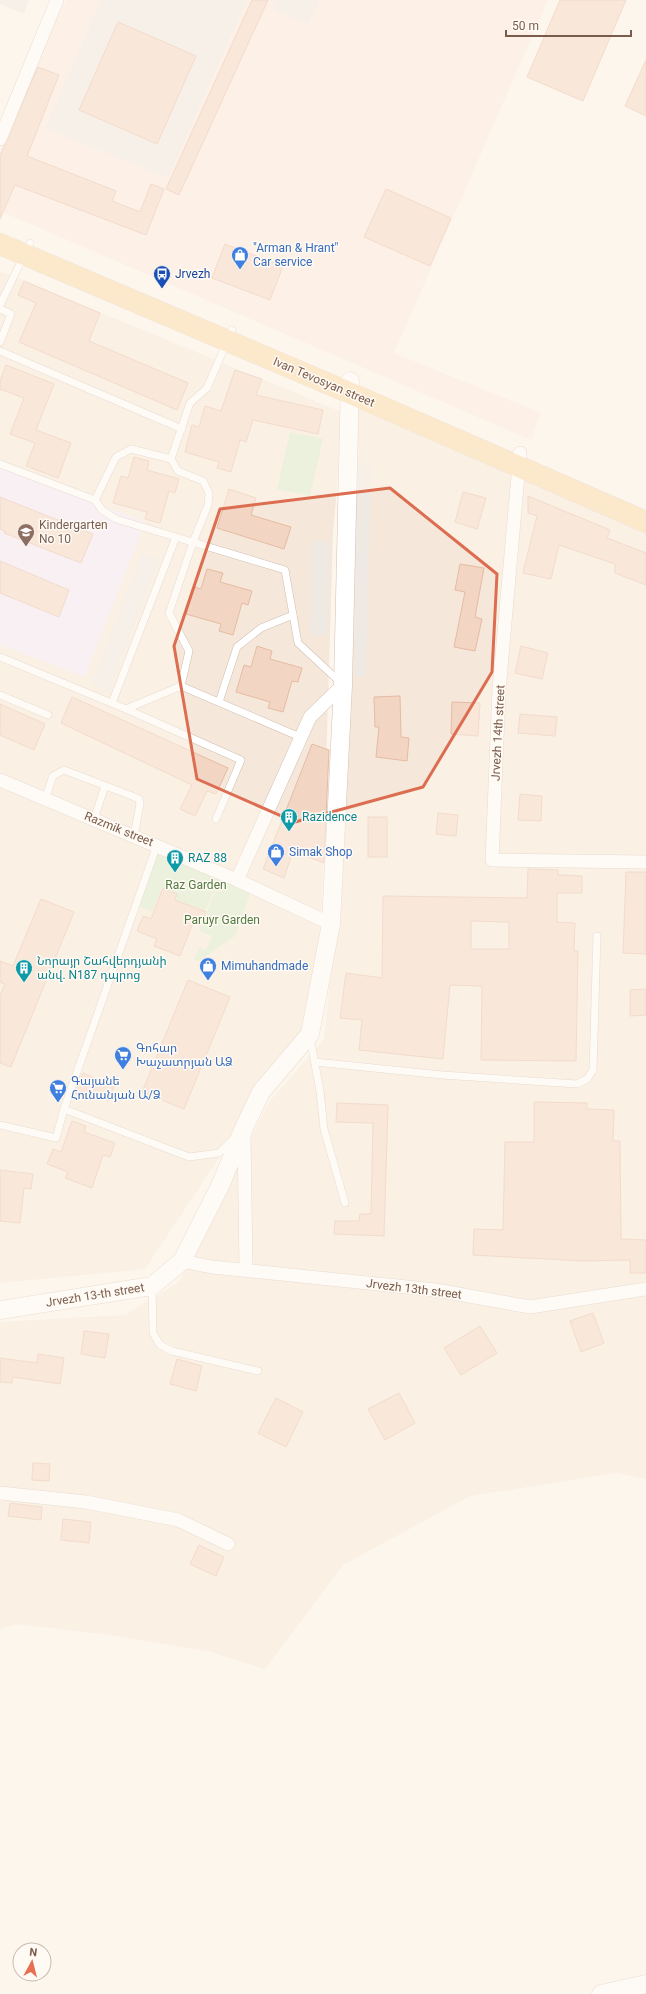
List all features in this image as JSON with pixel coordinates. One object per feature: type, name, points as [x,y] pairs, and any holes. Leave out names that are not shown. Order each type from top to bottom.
[{"type":"main road","name":"Ivan Tevosyan street","points":[[0,230],[27,249],[519,460],[646,522]]},
{"type":"main road","name":"Ivan Tevosyan street","points":[[0,244],[27,249]]},
{"type":"main road","name":"Ivan Tevosyan street","points":[[519,460],[646,507]]},
{"type":"street","points":[[0,139],[57,0]]},
{"type":"street","points":[[182,1261],[220,1186],[261,1092],[310,1034],[331,924],[344,685],[350,387]]},
{"type":"street","name":"Jrvezh 14th street","points":[[519,460],[499,690],[492,860],[646,862]]},
{"type":"street","points":[[236,880],[300,736],[310,717],[344,685]]},
{"type":"street","name":"Razmik street","points":[[0,780],[157,845],[331,924]]},
{"type":"street","points":[[244,1128],[246,1270]]},
{"type":"street","name":"Jrvezh 13th street","points":[[182,1261],[212,1267],[436,1290],[530,1307],[646,1289]]},
{"type":"street","name":"Jrvezh 13-th street","points":[[0,1310],[152,1286],[182,1261]]},
{"type":"street","points":[[0,1493],[86,1502],[178,1520],[228,1544]]},
{"type":"street","points":[[601,1994],[646,1984]]},
{"type":"lane","points":[[0,305],[27,249]]},
{"type":"lane","points":[[0,309],[11,314],[0,342]]},
{"type":"lane","points":[[171,459],[190,403],[207,388],[230,335]]},
{"type":"lane","points":[[0,351],[182,429]]},
{"type":"lane","points":[[95,500],[116,457],[131,449],[171,459],[178,470],[203,482],[209,493],[208,505],[193,542],[170,613],[189,651],[181,686]]},
{"type":"lane","points":[[0,464],[95,500],[102,510],[116,519],[285,570],[298,643],[344,685]]},
{"type":"lane","points":[[112,703],[176,537]]},
{"type":"lane","points":[[219,702],[237,647],[261,628],[293,615]]},
{"type":"lane","points":[[0,657],[112,703],[241,760],[216,820]]},
{"type":"lane","points":[[126,709],[181,686],[300,736]]},
{"type":"lane","points":[[0,695],[48,715]]},
{"type":"lane","points":[[45,799],[53,776],[64,770],[139,799],[140,804],[134,836]]},
{"type":"lane","points":[[94,819],[105,786]]},
{"type":"lane","points":[[0,1125],[56,1138],[64,1108],[157,845]]},
{"type":"lane","points":[[315,1062],[442,1075],[577,1084],[587,1079],[593,1070],[598,936]]},
{"type":"lane","points":[[310,1034],[324,1129],[345,1203]]},
{"type":"lane","points":[[64,1108],[189,1157],[220,1153],[244,1128]]},
{"type":"lane","points":[[152,1286],[153,1333],[160,1345],[172,1351],[258,1371]]},
{"type":"highlighted area","points":[[390,488],[497,574],[492,672],[423,787],[295,822],[197,779],[174,646],[220,509]]},
{"type":"shaded area","points":[[0,0],[29,0],[24,14],[0,4]]},
{"type":"shaded area","points":[[66,0],[101,0],[45,128],[168,178],[247,0],[276,1],[273,9],[309,24],[319,0],[548,0],[394,353],[541,413],[531,440],[0,211],[0,150],[35,65]]},
{"type":"shaded area","points":[[101,0],[247,0],[168,178],[45,128]]},
{"type":"shaded area","points":[[273,0],[319,0],[309,24],[273,10],[276,2]]},
{"type":"shaded area","points":[[0,271],[344,413],[333,533],[318,1038],[221,1155],[145,1269],[0,1283]]},
{"type":"shaded area","points":[[355,399],[646,528],[646,1479],[617,1473],[470,1496],[343,1565],[265,1669],[208,1651],[111,1635],[16,1624],[0,1630],[0,1322],[125,1315],[179,1282],[269,1102],[324,1039],[336,926]]},
{"type":"shaded area","points":[[358,465],[371,466],[366,677],[354,676]]},
{"type":"shaded area","points":[[0,466],[145,522],[85,677],[0,645]]},
{"type":"shaded area","points":[[312,542],[329,542],[327,635],[310,634]]},
{"type":"shaded area","points":[[142,553],[159,559],[109,691],[92,684]]},
{"type":"green space","points":[[290,432],[323,439],[310,496],[277,489]]},
{"type":"green space","name":"Raz Garden","points":[[158,848],[221,875],[205,911],[176,900],[178,894],[162,887],[152,912],[138,906]]},
{"type":"green space","name":"Paruyr Garden","points":[[222,876],[252,889],[235,936],[199,961],[194,960],[199,947],[206,950],[212,936],[199,931]]},
{"type":"building","points":[[252,0],[268,0],[179,195],[166,189]]},
{"type":"building","points":[[560,0],[626,0],[583,101],[527,77]]},
{"type":"building","points":[[118,22],[196,56],[157,144],[79,110]]},
{"type":"building","points":[[646,60],[646,116],[625,106]]},
{"type":"building","points":[[38,67],[59,75],[27,156],[116,191],[112,201],[140,212],[151,184],[164,189],[146,235],[15,185],[0,219],[0,156]]},
{"type":"building","points":[[386,189],[451,218],[430,266],[364,237]]},
{"type":"building","points":[[225,244],[283,266],[270,300],[212,278]]},
{"type":"building","points":[[24,281],[100,313],[89,341],[188,383],[177,410],[19,342],[36,303],[18,295]]},
{"type":"building","points":[[6,365],[54,384],[36,430],[71,443],[58,478],[26,466],[35,443],[10,434],[24,398],[0,389],[0,381]]},
{"type":"building","points":[[235,370],[262,379],[256,395],[323,410],[318,434],[253,420],[246,442],[240,440],[231,472],[217,468],[219,462],[185,452],[192,425],[199,427],[205,406],[221,411]]},
{"type":"building","points":[[134,457],[149,461],[147,470],[179,479],[175,493],[169,491],[160,523],[145,519],[147,512],[113,503],[121,476],[128,478]]},
{"type":"building","points":[[229,489],[256,498],[251,515],[291,527],[284,549],[217,528]]},
{"type":"building","points":[[463,492],[486,498],[477,529],[455,522]]},
{"type":"building","points":[[528,496],[610,530],[607,538],[646,553],[646,585],[615,573],[615,564],[559,545],[551,579],[523,573],[537,516],[528,513]]},
{"type":"building","points":[[0,497],[93,534],[81,563],[4,533],[5,531],[0,529]]},
{"type":"building","points":[[0,561],[69,590],[59,617],[0,593]]},
{"type":"building","points":[[460,564],[484,568],[475,617],[482,619],[475,651],[454,647],[465,592],[455,590]]},
{"type":"building","points":[[207,569],[223,573],[220,582],[252,591],[248,605],[242,603],[233,635],[219,631],[221,624],[186,614],[194,587],[201,589]]},
{"type":"building","points":[[257,646],[272,651],[270,659],[302,668],[298,682],[292,681],[283,712],[268,708],[270,702],[236,692],[244,665],[251,667]]},
{"type":"building","points":[[521,646],[548,653],[542,679],[515,673]]},
{"type":"building","points":[[400,696],[401,737],[409,738],[407,761],[376,757],[379,727],[375,727],[374,697]]},
{"type":"building","points":[[72,697],[228,768],[216,794],[207,791],[195,816],[180,809],[192,785],[61,723]]},
{"type":"building","points":[[452,702],[480,703],[478,736],[451,734]]},
{"type":"building","points":[[0,704],[45,724],[34,750],[0,735]]},
{"type":"building","points":[[520,714],[557,717],[555,736],[518,733]]},
{"type":"building","points":[[312,744],[329,750],[324,863],[293,851],[284,878],[263,869]]},
{"type":"building","points":[[520,794],[542,796],[541,821],[518,820]]},
{"type":"building","points":[[438,813],[458,815],[456,836],[436,834]]},
{"type":"building","points":[[368,817],[387,817],[387,857],[368,857]]},
{"type":"building","points":[[528,869],[558,870],[558,875],[582,876],[582,893],[557,893],[557,922],[575,923],[574,951],[578,951],[576,1061],[481,1060],[482,986],[450,985],[443,1059],[359,1050],[362,1020],[340,1018],[346,973],[382,978],[383,896],[527,898]],"holes":[[[471,921],[509,922],[509,949],[471,949]]]},
{"type":"building","points":[[626,872],[646,872],[646,954],[623,953]]},
{"type":"building","points":[[163,888],[177,894],[175,900],[206,912],[200,926],[193,923],[180,956],[154,946],[157,939],[137,931],[143,916],[151,919]]},
{"type":"building","name":"Նորայր Շահվերդյանի անվ. N187 դպրոց","points":[[41,899],[74,912],[11,1067],[0,1063],[0,996],[5,984],[0,982],[0,961],[13,966]]},
{"type":"building","points":[[188,980],[230,997],[184,1109],[142,1092]]},
{"type":"building","points":[[646,989],[646,1015],[630,1016],[630,990]]},
{"type":"building","points":[[83,1073],[114,1087],[108,1101],[91,1094],[88,1099],[75,1093]]},
{"type":"building","points":[[534,1102],[587,1103],[587,1109],[614,1110],[613,1141],[620,1141],[621,1239],[646,1240],[646,1273],[630,1273],[630,1260],[583,1261],[473,1255],[474,1229],[503,1230],[505,1142],[534,1142]]},
{"type":"building","points":[[337,1103],[388,1105],[384,1236],[334,1234],[335,1221],[359,1221],[360,1214],[371,1214],[373,1123],[336,1122]]},
{"type":"building","points":[[72,1121],[86,1126],[84,1132],[115,1143],[110,1157],[103,1155],[92,1188],[65,1178],[68,1172],[47,1164],[53,1149],[61,1152]]},
{"type":"building","points":[[0,1170],[33,1174],[31,1189],[24,1188],[20,1223],[0,1221]]},
{"type":"building","points":[[593,1313],[604,1343],[581,1352],[570,1321]]},
{"type":"building","points":[[480,1326],[497,1353],[461,1375],[444,1348]]},
{"type":"building","points":[[84,1331],[109,1334],[105,1358],[81,1354]]},
{"type":"building","points":[[38,1354],[64,1358],[60,1384],[13,1377],[12,1383],[0,1382],[0,1358],[37,1363]]},
{"type":"building","points":[[177,1359],[202,1366],[196,1391],[170,1384]]},
{"type":"building","points":[[399,1393],[415,1423],[385,1440],[368,1409]]},
{"type":"building","points":[[276,1398],[303,1412],[286,1447],[258,1433]]},
{"type":"building","points":[[33,1463],[50,1464],[49,1481],[32,1480]]},
{"type":"building","points":[[10,1503],[42,1507],[41,1520],[8,1516]]},
{"type":"building","points":[[63,1519],[91,1522],[89,1543],[61,1540]]},
{"type":"building","points":[[199,1545],[224,1557],[216,1576],[190,1564]]},
{"type":"place","name":"\"Arman & Hrant\" Car service","points":[[240,270]]},
{"type":"place","name":"Jrvezh","points":[[162,289]]},
{"type":"place","name":"Kindergarten No 10","points":[[26,547]]},
{"type":"place","name":"Razidence","points":[[289,832]]},
{"type":"place","name":"Simak Shop","points":[[276,867]]},
{"type":"place","name":"RAZ 88","points":[[175,873]]},
{"type":"place","name":"Mimuhandmade","points":[[208,981]]},
{"type":"place","name":"Նորայր Շահվերդյանի անվ. N187 դպրոց","points":[[24,983]]},
{"type":"place","name":"Գոհար Խաչատրյան ԱՁ","points":[[123,1070]]},
{"type":"place","name":"Գայանե Հունանյան Ա/Ձ","points":[[58,1103]]}]
